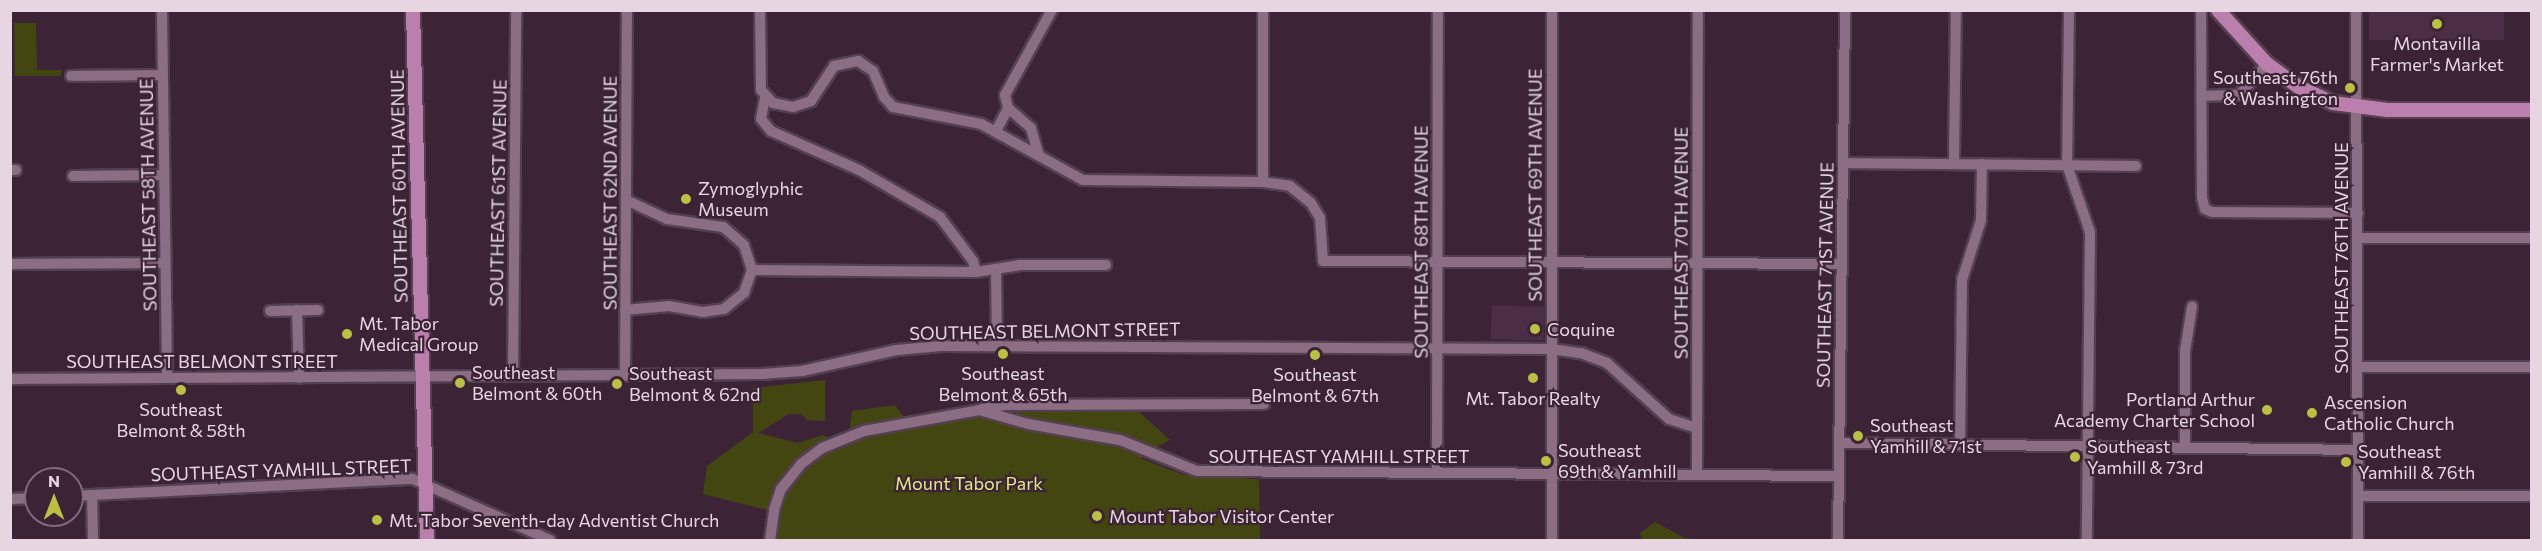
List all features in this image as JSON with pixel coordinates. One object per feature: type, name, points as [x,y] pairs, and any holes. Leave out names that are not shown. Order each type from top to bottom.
[{"type":"main road","name":"SOUTHEAST 60TH AVENUE","points":[[413,10],[427,540]]},
{"type":"main road","points":[[2218,10],[2267,64],[2317,96],[2357,108],[2532,110]]},
{"type":"main road","points":[[2230,10],[2235,30]]},
{"type":"street","name":"SOUTHEAST 58TH AVENUE","points":[[162,10],[167,378]]},
{"type":"street","name":"SOUTHEAST 61ST AVENUE","points":[[513,376],[516,10]]},
{"type":"street","name":"SOUTHEAST 62ND AVENUE","points":[[625,376],[627,10]]},
{"type":"street","points":[[760,10],[759,80],[765,98],[761,119],[771,131],[859,170],[940,217],[973,261],[976,272]]},
{"type":"street","points":[[996,132],[1008,108],[1006,87],[1052,10]]},
{"type":"street","points":[[1263,10],[1263,182]]},
{"type":"street","name":"SOUTHEAST 68TH AVENUE","points":[[1437,473],[1438,10]]},
{"type":"street","name":"SOUTHEAST 69TH AVENUE","points":[[1552,10],[1550,262],[1552,540]]},
{"type":"street","name":"SOUTHEAST 70TH AVENUE","points":[[1697,475],[1698,10]]},
{"type":"street","name":"SOUTHEAST 71ST AVENUE","points":[[1838,540],[1845,10]]},
{"type":"street","points":[[1954,164],[1956,10]]},
{"type":"street","points":[[2069,10],[2067,165],[2090,232],[2087,540]]},
{"type":"street","points":[[2201,10],[2205,208],[2212,212],[2358,213]]},
{"type":"street","name":"SOUTHEAST 76TH AVENUE","points":[[2356,10],[2358,540]]},
{"type":"street","points":[[765,98],[782,105],[804,105],[817,97],[834,66],[858,61],[873,71],[884,98],[894,108],[981,124],[1023,151],[1040,156],[1083,180],[1263,182],[1290,186],[1311,203],[1323,230],[1323,261],[1841,264]]},
{"type":"street","points":[[2202,96],[2239,95],[2267,64]]},
{"type":"street","points":[[71,76],[162,75]]},
{"type":"street","points":[[1008,108],[1031,128],[1040,156]]},
{"type":"street","points":[[1843,163],[2136,166]]},
{"type":"street","points":[[1960,445],[1962,280],[1981,220],[1982,164]]},
{"type":"street","points":[[73,176],[164,175]]},
{"type":"street","points":[[626,200],[667,219],[723,227],[744,245],[752,270],[744,293],[724,309],[703,312],[669,306],[626,310]]},
{"type":"street","points":[[2358,238],[2532,238]]},
{"type":"street","points":[[10,264],[165,263]]},
{"type":"street","points":[[752,270],[976,272],[1020,265],[1106,265]]},
{"type":"street","points":[[996,270],[997,346]]},
{"type":"street","points":[[2185,448],[2185,351],[2192,307]]},
{"type":"street","points":[[297,310],[299,378]]},
{"type":"street","points":[[270,311],[318,310]]},
{"type":"street","name":"SOUTHEAST BELMONT STREET","points":[[10,379],[780,373],[908,348],[997,346],[1551,349],[1607,363],[1669,419],[1697,428]]},
{"type":"street","points":[[2358,367],[2532,367]]},
{"type":"street","points":[[979,410],[1005,405],[1264,404]]},
{"type":"street","name":"SOUTHEAST YAMHILL STREET","points":[[770,540],[774,510],[781,489],[801,464],[822,448],[864,431],[979,410],[1028,424],[1119,440],[1197,471],[1838,476]]},
{"type":"street","points":[[1839,443],[2358,450]]},
{"type":"street","name":"SOUTHEAST YAMHILL STREET","points":[[84,495],[409,479],[425,483],[550,540]]},
{"type":"street","points":[[92,495],[93,540]]},
{"type":"street","points":[[2358,496],[2532,496]]},
{"type":"shaded area","name":"Montavilla Farmer's Market","points":[[2369,11],[2504,11],[2504,40],[2369,40]]},
{"type":"shaded area","points":[[1492,305],[1545,307],[1544,341],[1491,339]]},
{"type":"green space","points":[[14,23],[36,23],[37,70],[62,70],[60,76],[15,76]]},
{"type":"green space","name":"Mount Tabor Park","points":[[825,380],[825,421],[807,420],[801,414],[789,414],[758,433],[798,443],[823,435],[842,443],[849,433],[852,411],[895,405],[909,423],[932,410],[1011,419],[1025,399],[1137,410],[1170,440],[1141,455],[1142,459],[1184,475],[1247,475],[1247,479],[1259,479],[1260,540],[762,540],[772,521],[767,510],[703,494],[707,466],[753,432],[753,388]]},
{"type":"green space","points":[[1655,522],[1685,538],[1701,540],[1642,540],[1640,533]]},
{"type":"place","name":"Montavilla Farmer's Market","points":[[2437,24]]},
{"type":"place","name":"Southeast 76th & Washington","points":[[2350,88]]},
{"type":"place","name":"Zymoglyphic Museum","points":[[686,199]]},
{"type":"place","name":"Coquine","points":[[1535,329]]},
{"type":"place","name":"Mt. Tabor Medical Group","points":[[347,334]]},
{"type":"place","name":"Southeast Belmont & 65th","points":[[1003,354]]},
{"type":"place","name":"Southeast Belmont & 67th","points":[[1315,355]]},
{"type":"place","name":"Mt. Tabor Realty","points":[[1533,378]]},
{"type":"place","name":"Southeast Belmont & 60th","points":[[460,383]]},
{"type":"place","name":"Southeast Belmont & 62nd","points":[[617,384]]},
{"type":"place","name":"Southeast Belmont & 58th","points":[[181,390]]},
{"type":"place","name":"Portland Arthur Academy Charter School","points":[[2267,410]]},
{"type":"place","name":"Ascension Catholic Church","points":[[2312,413]]},
{"type":"place","name":"Southeast Yamhill & 71st","points":[[1858,436]]},
{"type":"place","name":"Southeast Yamhill & 73rd","points":[[2075,457]]},
{"type":"place","name":"Southeast 69th & Yamhill","points":[[1546,461]]},
{"type":"place","name":"Southeast Yamhill & 76th","points":[[2346,462]]},
{"type":"place","name":"Mount Tabor Visitor Center","points":[[1097,516]]},
{"type":"place","name":"Mt. Tabor Seventh-day Adventist Church","points":[[377,520]]}]
